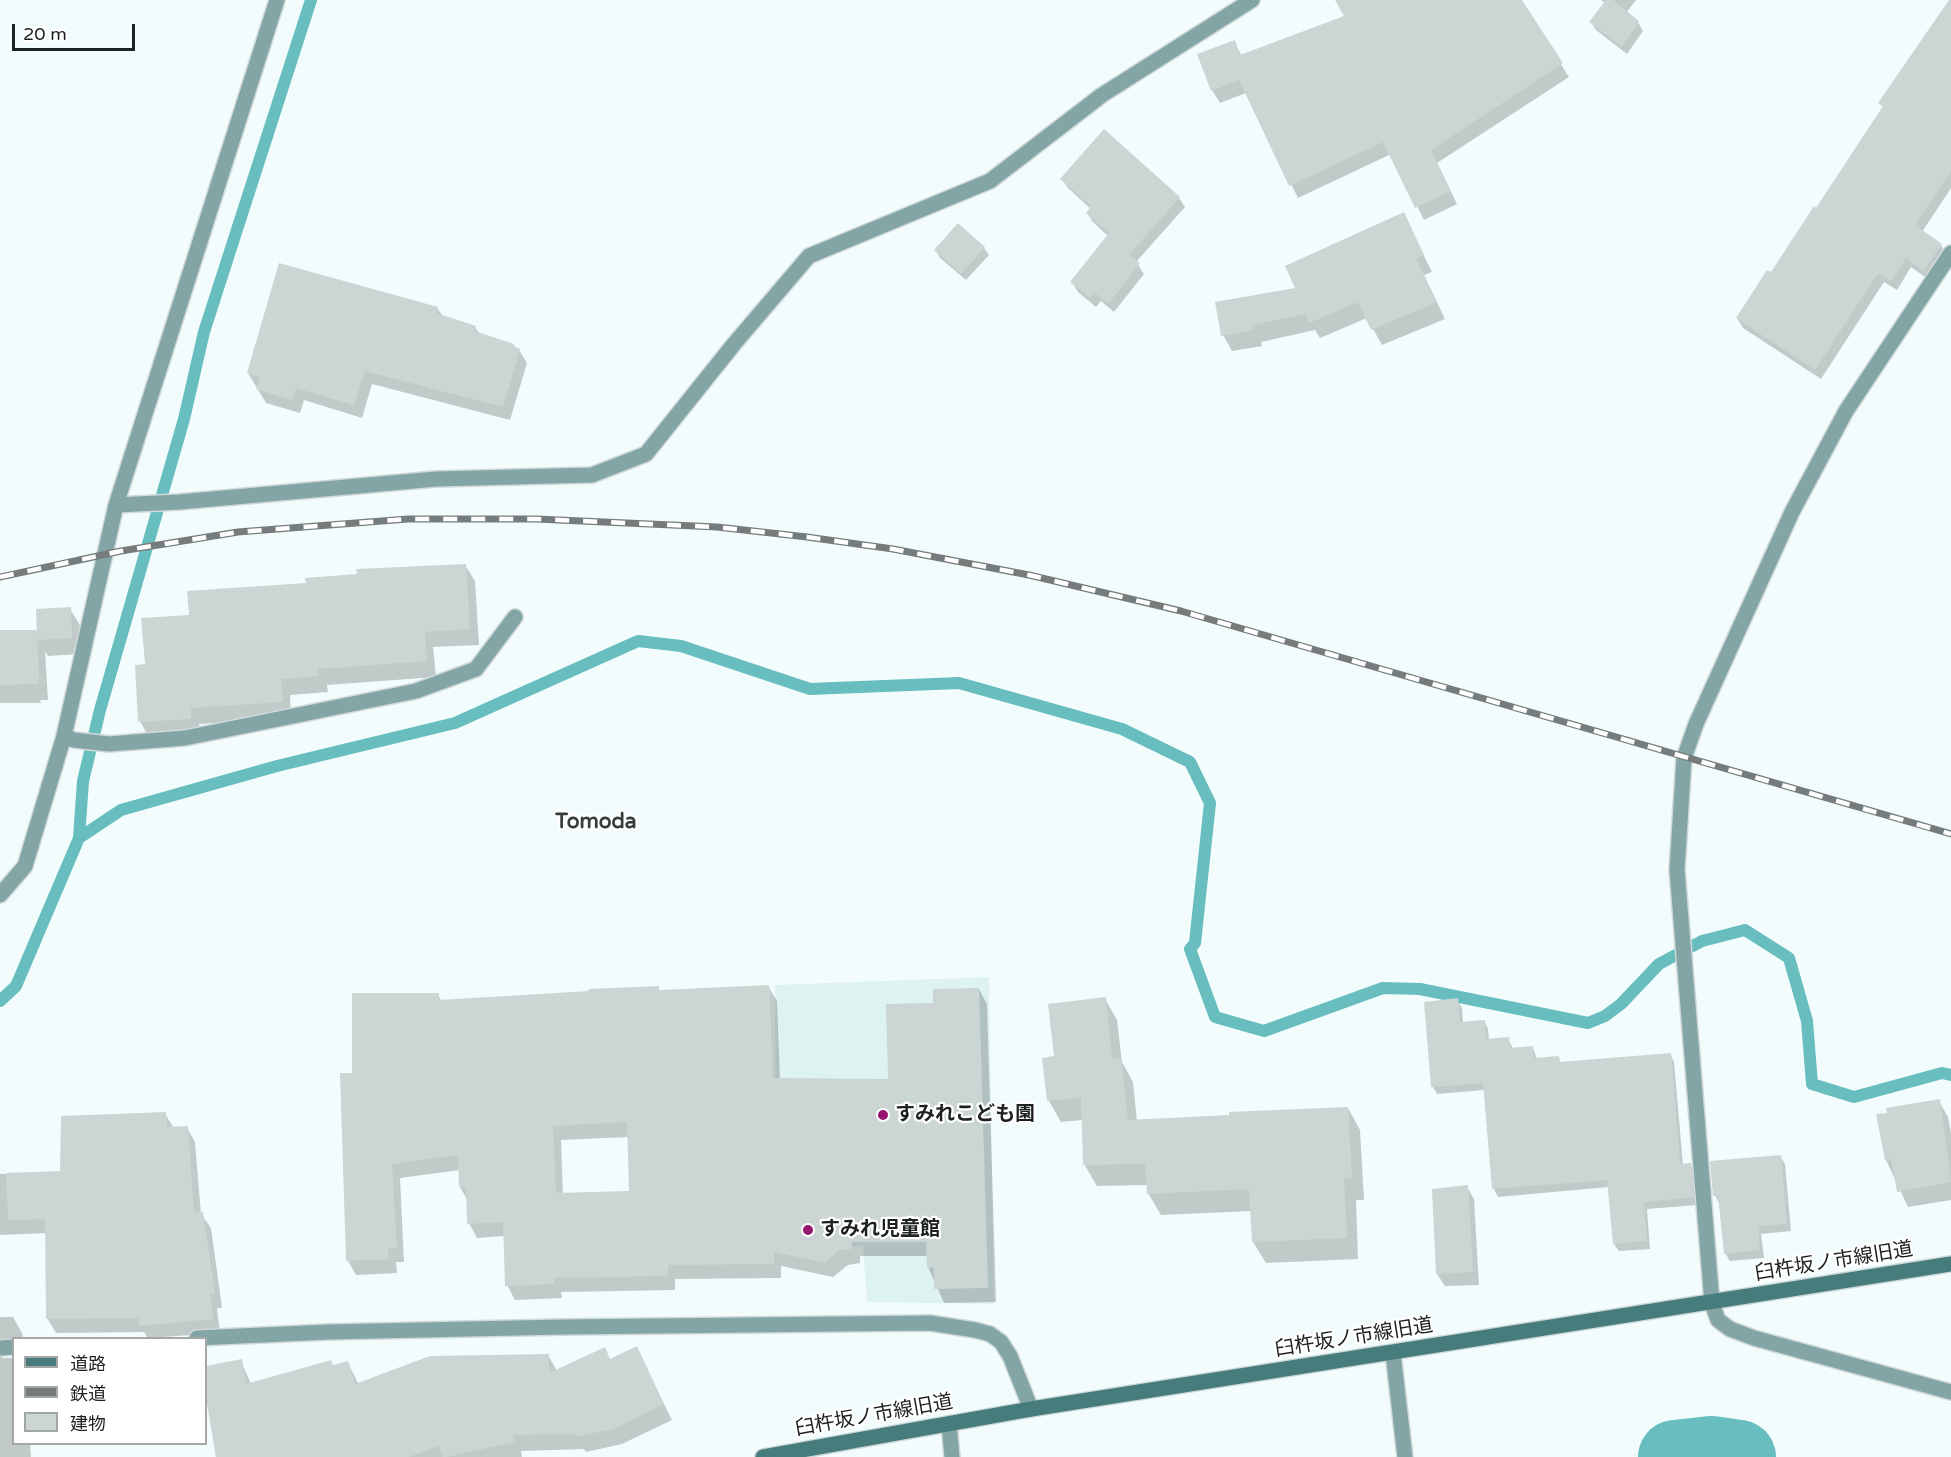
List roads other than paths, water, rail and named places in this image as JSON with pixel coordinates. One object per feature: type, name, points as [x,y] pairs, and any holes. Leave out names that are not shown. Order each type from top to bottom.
[{"type":"street","points":[[0,895],[26,866],[69,738],[116,505],[277,0]]},
{"type":"street","points":[[116,505],[179,502],[436,479],[592,475],[646,454],[734,344],[809,256],[990,181],[1102,95],[1251,0]]},
{"type":"street","points":[[1951,253],[1846,411],[1792,512],[1696,724],[1684,758],[1677,870],[1712,1303],[1718,1320],[1730,1329],[1746,1335],[1951,1392]]},
{"type":"street","points":[[69,738],[110,744],[185,738],[416,691],[476,669],[514,617]]},
{"type":"street","name":"臼杵坂ノ市線旧道","points":[[763,1457],[1031,1410],[1951,1264]]},
{"type":"street","points":[[207,1338],[328,1332],[551,1327],[930,1323],[990,1334],[1001,1342],[1010,1356],[1031,1410]]},
{"type":"street","points":[[1393,1353],[1405,1457]]},
{"type":"street","points":[[949,1424],[952,1457]]},
{"type":"waterway","points":[[0,1001],[16,986],[79,838],[83,781],[100,710],[184,419],[204,332],[311,0]]},
{"type":"waterway","points":[[79,838],[121,810],[277,766],[455,723],[638,641],[681,646],[810,689],[959,683],[1122,729],[1190,762],[1210,803],[1195,943],[1190,949],[1215,1017],[1264,1031],[1383,988],[1420,989],[1588,1023],[1605,1016],[1621,1004],[1659,964],[1702,941],[1745,930],[1789,958],[1807,1021],[1812,1084],[1854,1097],[1942,1073],[1951,1075]]},
{"type":"waterway","points":[[1675,1457],[1711,1453],[1739,1457]]},
{"type":"railway","points":[[0,577],[121,551],[238,532],[408,519],[536,519],[717,527],[807,537],[893,549],[1029,575],[1181,611],[1951,834]]},
{"type":"place","name":"すみれこども園","points":[[883,1115]]},
{"type":"place","name":"すみれ児童館","points":[[808,1230]]},
{"type":"district","name":"Tomoda","points":[[596,822]]}]
